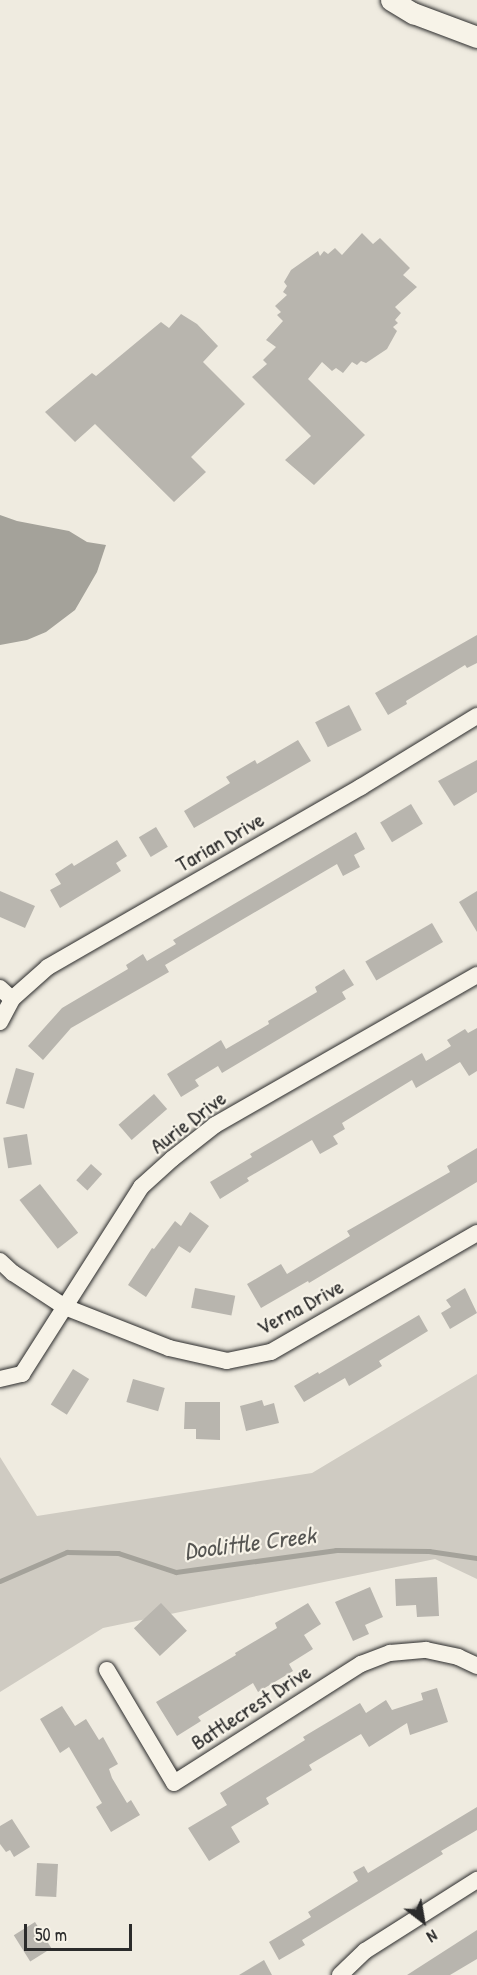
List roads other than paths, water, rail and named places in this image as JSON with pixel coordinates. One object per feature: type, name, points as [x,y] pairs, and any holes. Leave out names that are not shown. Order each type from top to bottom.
[{"type":"street","points":[[391,0],[413,13],[477,37]]},
{"type":"street","name":"Tarian Drive","points":[[0,1022],[6,993],[361,788],[477,716]]},
{"type":"street","name":"Aurie Drive","points":[[0,1380],[22,1374],[65,1307],[70,1294],[141,1188],[215,1125],[477,975]]},
{"type":"street","name":"Verna Drive","points":[[65,1307],[169,1348],[227,1361],[270,1352],[477,1233]]},
{"type":"street","points":[[0,1261],[13,1273],[65,1307]]},
{"type":"street","name":"Battlecrest Drive","points":[[107,1670],[174,1783],[352,1669],[390,1653],[426,1650],[458,1657],[477,1666]]},
{"type":"street","points":[[340,1975],[365,1952],[477,1880]]},
{"type":"waterway","name":"Doolittle Creek","points":[[0,1581],[67,1552],[118,1553],[176,1572],[336,1550],[429,1551],[477,1558]]}]
